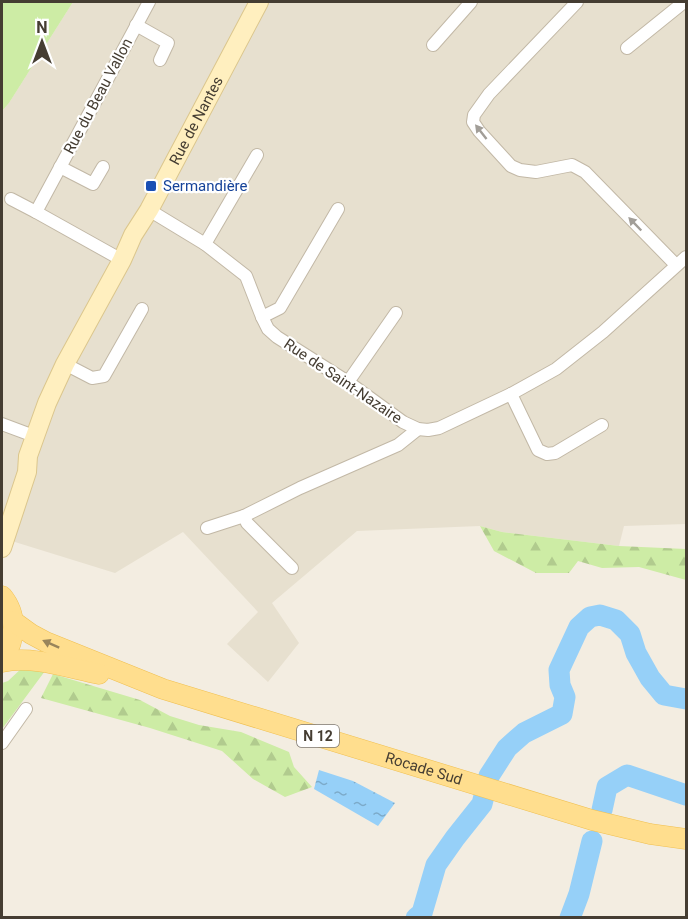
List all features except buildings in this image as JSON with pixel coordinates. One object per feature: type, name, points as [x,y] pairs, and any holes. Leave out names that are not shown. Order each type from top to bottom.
[{"type":"main road","name":"Rue de Nantes","points":[[2,548],[27,472],[28,456],[34,436],[65,364],[259,2]]},
{"type":"main road","name":"Rue de Nantes","points":[[2,510],[20,465],[28,456]]},
{"type":"main road","points":[[2,596],[9,606],[13,621],[12,639],[2,660]]},
{"type":"main road","name":"Rocade Sud","points":[[13,621],[46,642],[164,689]]},
{"type":"main road","name":"Rocade Sud","points":[[2,660],[37,661],[164,689],[592,820],[650,834],[687,839]]},
{"type":"street","name":"Rue du Beau Vallon","points":[[36,212],[149,2]]},
{"type":"street","points":[[434,45],[471,2]]},
{"type":"street","points":[[577,2],[489,94],[474,115],[473,122],[511,166],[520,170],[536,171],[572,165],[585,172],[676,265]]},
{"type":"street","points":[[627,48],[684,2]]},
{"type":"street","name":"Rue du Beau Vallon","points":[[136,25],[168,43],[160,60]]},
{"type":"street","points":[[206,244],[257,155]]},
{"type":"street","name":"Rue du Beau Vallon","points":[[60,167],[93,184],[103,167]]},
{"type":"street","points":[[11,199],[122,260]]},
{"type":"street","points":[[262,317],[280,308],[338,209]]},
{"type":"street","name":"Rue de Saint-Nazaire","points":[[149,210],[206,244],[246,276],[268,329],[278,337],[348,382],[403,422],[418,429],[428,430],[439,428],[511,394],[556,369],[603,332],[687,256]]},
{"type":"street","points":[[65,364],[92,378],[104,376],[142,309]]},
{"type":"street","points":[[348,382],[396,313]]},
{"type":"street","points":[[511,394],[538,450],[547,454],[555,453],[602,425]]},
{"type":"street","points":[[2,424],[34,436]]},
{"type":"street","points":[[207,528],[244,516],[300,488],[398,445],[418,429]]},
{"type":"street","points":[[244,516],[247,523],[292,568]]},
{"type":"street","points":[[2,743],[26,709]]},
{"type":"shaded area","points":[[73,2],[686,2],[686,524],[624,526],[619,546],[502,532],[480,526],[357,531],[272,603],[299,643],[268,682],[227,644],[258,612],[183,532],[115,573],[2,538],[2,111]]},
{"type":"green space","points":[[2,2],[73,2],[2,111]]},
{"type":"green space","points":[[480,526],[502,532],[619,546],[686,549],[686,580],[639,567],[602,568],[578,561],[569,573],[536,573],[494,551]]},
{"type":"green space","points":[[23,667],[45,671],[2,729],[2,683],[8,681]]},
{"type":"green space","points":[[53,674],[140,700],[170,716],[199,725],[241,732],[289,752],[294,767],[312,787],[285,797],[253,779],[222,751],[150,728],[41,698]]},
{"type":"water","points":[[319,770],[353,781],[395,803],[378,826],[314,789]]},
{"type":"waterway","points":[[416,918],[422,913],[436,865],[482,804],[489,776],[507,748],[524,733],[562,714],[565,697],[560,685],[559,670],[579,627],[590,617],[600,615],[616,620],[630,634],[636,653],[650,678],[664,695],[686,699]]},
{"type":"waterway","points":[[602,810],[607,787],[627,775],[686,795]]},
{"type":"waterway","points":[[570,918],[579,894],[592,841]]},
{"type":"place","name":"Sermandière","points":[[151,186]]}]
